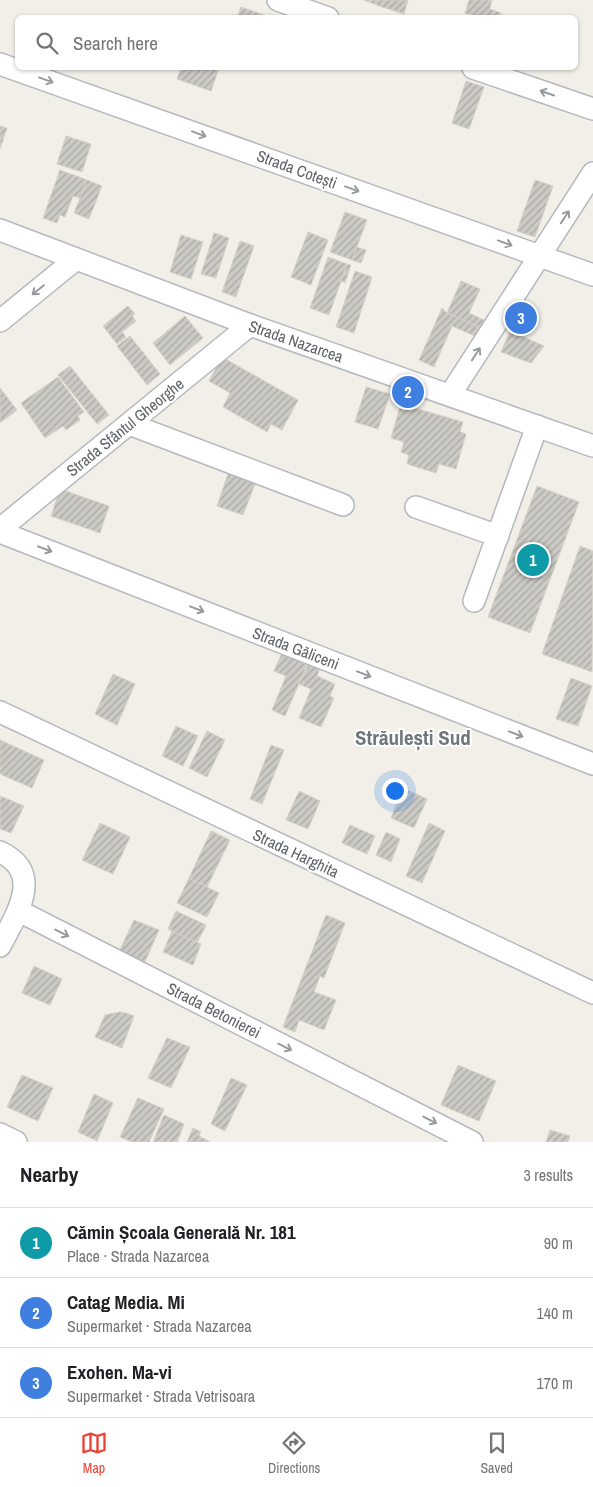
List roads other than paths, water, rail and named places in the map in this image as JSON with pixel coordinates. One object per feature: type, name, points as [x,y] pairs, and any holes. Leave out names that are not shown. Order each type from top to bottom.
[{"type":"street","points":[[278,0],[320,15]]},
{"type":"street","name":"Strada Cotești","points":[[0,64],[15,69]]},
{"type":"street","name":"Strada Cotești","points":[[17,70],[593,275]]},
{"type":"street","points":[[479,70],[593,109]]},
{"type":"street","points":[[450,394],[593,173]]},
{"type":"street","name":"Strada Nazarcea","points":[[0,230],[250,325],[593,446]]},
{"type":"street","points":[[0,321],[76,259]]},
{"type":"street","name":"Strada Sfântul Gheorghe","points":[[0,530],[250,325]]},
{"type":"street","points":[[129,424],[343,505]]},
{"type":"street","points":[[474,601],[537,426]]},
{"type":"street","points":[[416,507],[498,536]]},
{"type":"street","name":"Strada Găliceni","points":[[0,530],[593,764]]},
{"type":"street","name":"Strada Harghita","points":[[0,712],[593,993]]},
{"type":"street","points":[[0,852],[11,857],[25,880],[19,911],[0,946]]},
{"type":"street","name":"Strada Betonierei","points":[[19,911],[472,1142]]},
{"type":"street","points":[[0,1134],[16,1142]]},
{"type":"place","name":"Exohen. Ma-vi","points":[[521,318]]},
{"type":"place","name":"Catag Media. Mi","points":[[408,392]]},
{"type":"place","name":"Cămin Școala Generală Nr. 181","points":[[533,560]]},
{"type":"district","name":"Străulești Sud","points":[[413,737]]}]
